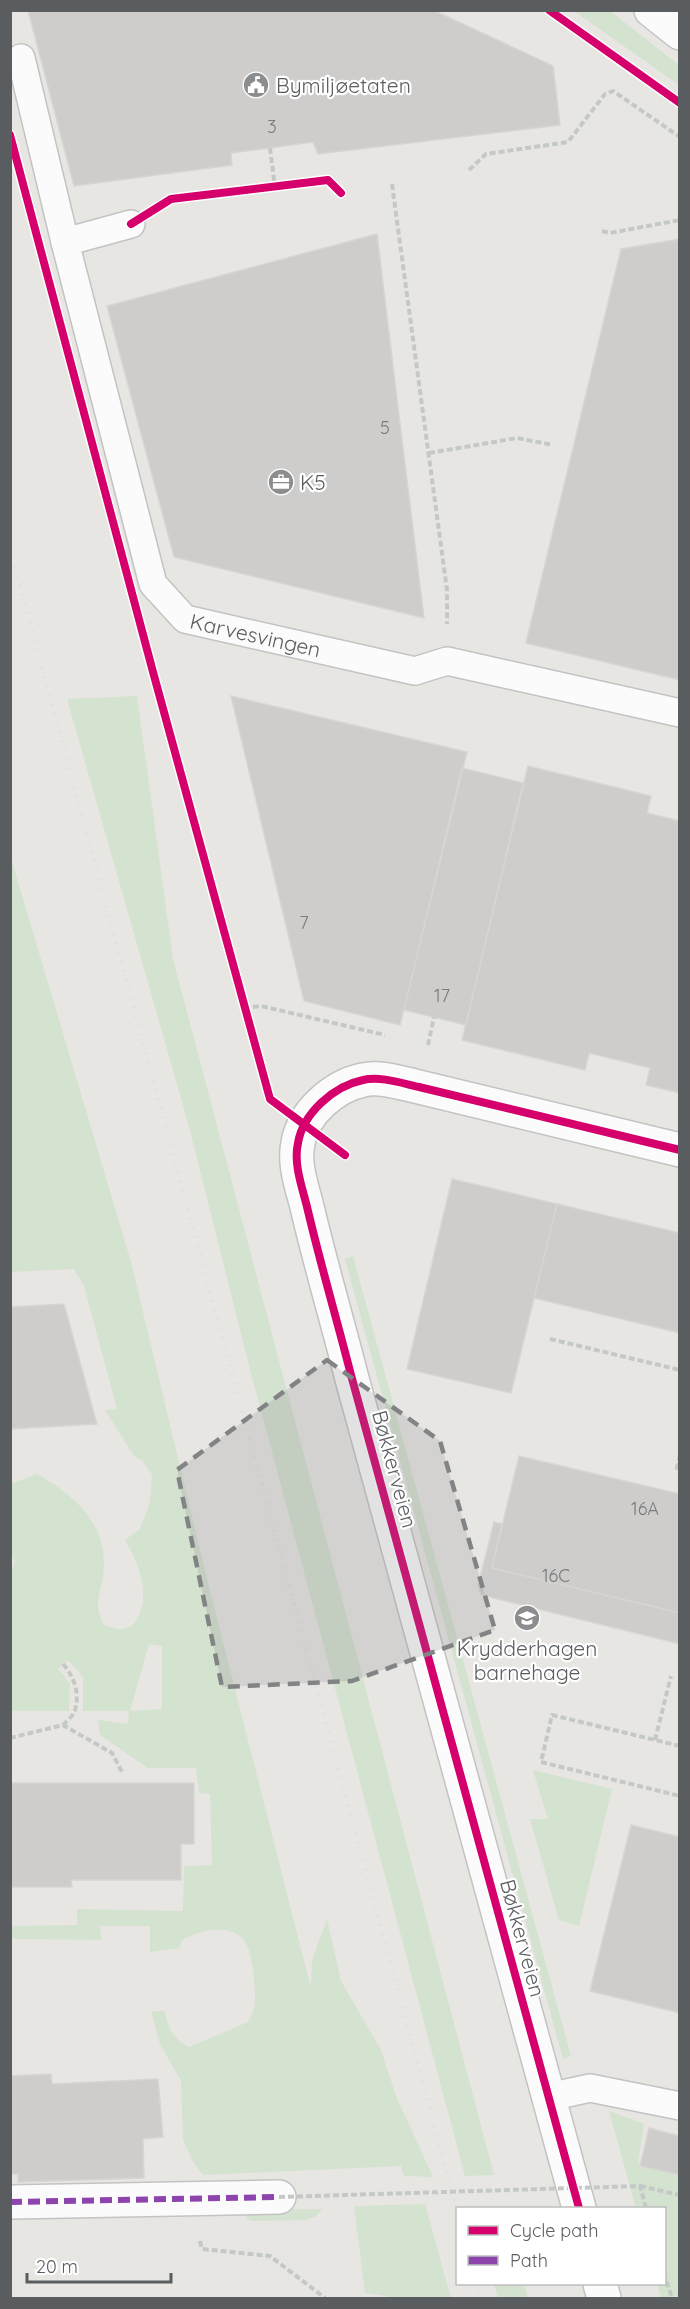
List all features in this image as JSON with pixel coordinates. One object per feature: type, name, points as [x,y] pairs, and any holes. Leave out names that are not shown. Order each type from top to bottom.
[{"type":"street","points":[[651,10],[680,33]]},
{"type":"street","name":"Bøkkerveien","points":[[579,2207],[312,1230],[297,1163],[298,1142],[304,1125],[316,1107],[340,1089],[363,1080],[381,1080],[680,1150]]},
{"type":"street","points":[[10,2202],[279,2196]]},
{"type":"lane","name":"Karvesvingen","points":[[21,58],[64,242],[153,584],[185,619],[415,671],[447,661],[680,713]]},
{"type":"lane","points":[[64,242],[131,224]]},
{"type":"lane","points":[[549,2097],[590,2088],[680,2106]]},
{"type":"path","points":[[469,170],[486,154],[568,142],[604,94],[613,91],[680,137]]},
{"type":"path","points":[[270,148],[275,187]]},
{"type":"path","points":[[131,224],[171,199],[328,180],[340,193]]},
{"type":"path","points":[[392,184],[447,590],[447,661]]},
{"type":"path","points":[[602,231],[610,233],[680,220]]},
{"type":"path","points":[[429,453],[517,438],[553,445]]},
{"type":"path","points":[[241,997],[248,1020]]},
{"type":"path","points":[[550,1339],[680,1370]]},
{"type":"path","points":[[680,1455],[677,1468],[680,1473]]},
{"type":"path","points":[[10,1738],[63,1725],[75,1711],[75,1678],[63,1664]]},
{"type":"path","points":[[655,1740],[671,1676]]},
{"type":"path","points":[[680,1746],[552,1715],[541,1762],[680,1796]]},
{"type":"path","points":[[63,1725],[112,1753],[122,1772]]},
{"type":"path","points":[[640,2186],[646,2207]]},
{"type":"path","points":[[279,2196],[640,2186],[680,2195]]},
{"type":"path","points":[[193,2198],[202,2250],[270,2256],[325,2298]]},
{"type":"path","points":[[666,2279],[672,2298]]},
{"type":"highlighted area","points":[[327,1360],[440,1441],[495,1630],[352,1681],[222,1687],[177,1470]]},
{"type":"green space","points":[[574,11],[610,11],[679,65],[679,85]]},
{"type":"green space","points":[[137,696],[173,959],[494,2175],[465,2176],[251,1373],[188,1123],[67,699]]},
{"type":"green space","points":[[10,855],[131,1262],[209,1587],[311,1988],[312,1960],[327,1919],[341,1981],[381,2050],[396,2096],[433,2177],[404,2176],[401,2166],[203,2175],[192,2160],[183,2139],[181,2081],[160,2044],[151,2011],[164,2011],[172,2032],[189,2047],[248,2022],[255,2003],[254,1973],[247,1945],[238,1935],[222,1930],[205,1931],[182,1940],[179,1948],[150,1952],[150,1926],[100,1926],[101,1940],[11,1939],[11,1926],[77,1925],[77,1909],[183,1911],[184,1866],[212,1865],[210,1794],[199,1793],[196,1768],[148,1768],[100,1735],[98,1720],[128,1724],[129,1711],[83,1711],[83,1677],[68,1660],[58,1669],[70,1683],[69,1711],[11,1711],[10,1574],[15,1562],[11,1554],[11,1484],[37,1474],[65,1492],[87,1514],[101,1542],[104,1558],[98,1600],[99,1611],[104,1625],[124,1629],[134,1623],[143,1604],[139,1570],[125,1540],[140,1529],[150,1502],[152,1475],[142,1460],[134,1456],[105,1410],[117,1409],[84,1286],[74,1269],[11,1272]],"holes":[[[149,1644],[162,1646],[162,1709],[130,1711]]]},
{"type":"green space","points":[[353,1256],[571,2056],[563,2059],[345,1259]]},
{"type":"green space","points":[[533,1770],[612,1789],[579,1926],[559,1920],[530,1819],[548,1819]]},
{"type":"green space","points":[[609,2111],[644,2124],[638,2164],[679,2175],[679,2298],[661,2298],[657,2285],[666,2285],[666,2207],[636,2207]]},
{"type":"green space","points":[[425,2204],[451,2298],[398,2298],[365,2293],[354,2206]]},
{"type":"green space","points":[[246,2209],[323,2209],[315,2217],[304,2220],[252,2221],[247,2219]]},
{"type":"green space","points":[[494,2285],[524,2285],[528,2298],[498,2298]]},
{"type":"building","points":[[28,10],[433,10],[553,66],[560,125],[318,154],[313,142],[231,153],[232,165],[74,186]]},
{"type":"building","name":"K5","points":[[377,234],[424,618],[174,557],[107,306]]},
{"type":"building","points":[[680,239],[680,680],[526,643],[621,249]]},
{"type":"building","points":[[231,696],[467,752],[400,1025],[304,1001]]},
{"type":"building","points":[[528,766],[651,796],[647,813],[680,821],[680,1093],[646,1085],[650,1068],[589,1053],[585,1070],[462,1040]]},
{"type":"building","points":[[462,768],[523,783],[466,1025],[404,1010]]},
{"type":"building","points":[[452,1179],[557,1204],[511,1393],[407,1369]]},
{"type":"building","points":[[557,1204],[680,1233],[680,1333],[534,1298]]},
{"type":"building","points":[[64,1304],[97,1424],[10,1429],[10,1307]]},
{"type":"building","points":[[519,1456],[680,1494],[680,1613],[492,1568]]},
{"type":"building","points":[[494,1522],[502,1524],[492,1568],[680,1613],[680,1644],[482,1595],[478,1586]]},
{"type":"building","points":[[10,1783],[194,1783],[194,1844],[181,1844],[181,1880],[71,1880],[72,1887],[10,1887]]},
{"type":"building","points":[[631,1825],[680,1837],[680,2013],[590,1991]]},
{"type":"building","points":[[51,2074],[52,2084],[158,2079],[163,2137],[143,2139],[144,2178],[18,2182],[18,2174],[10,2174],[10,2076]]},
{"type":"building","points":[[649,2128],[680,2136],[680,2175],[640,2166]]},
{"type":"railway","points":[[10,548],[456,2207]]},
{"type":"railway","points":[[476,2285],[480,2298]]},
{"type":"marked path","points":[[10,2202],[279,2197]]},
{"type":"cycle path","points":[[549,10],[680,103]]},
{"type":"cycle path","points":[[10,135],[270,1099],[345,1155]]},
{"type":"cycle path","points":[[131,224],[171,199],[328,180],[341,193]]},
{"type":"cycle path","points":[[579,2207],[324,1273],[299,1177],[297,1151],[306,1121],[322,1102],[352,1083],[376,1079],[391,1080],[680,1150]]},
{"type":"place","name":"Bymiljøetaten","points":[[256,85]]},
{"type":"place","name":"K5","points":[[281,482]]},
{"type":"place","name":"Krydderhagen barnehage","points":[[527,1618]]}]
